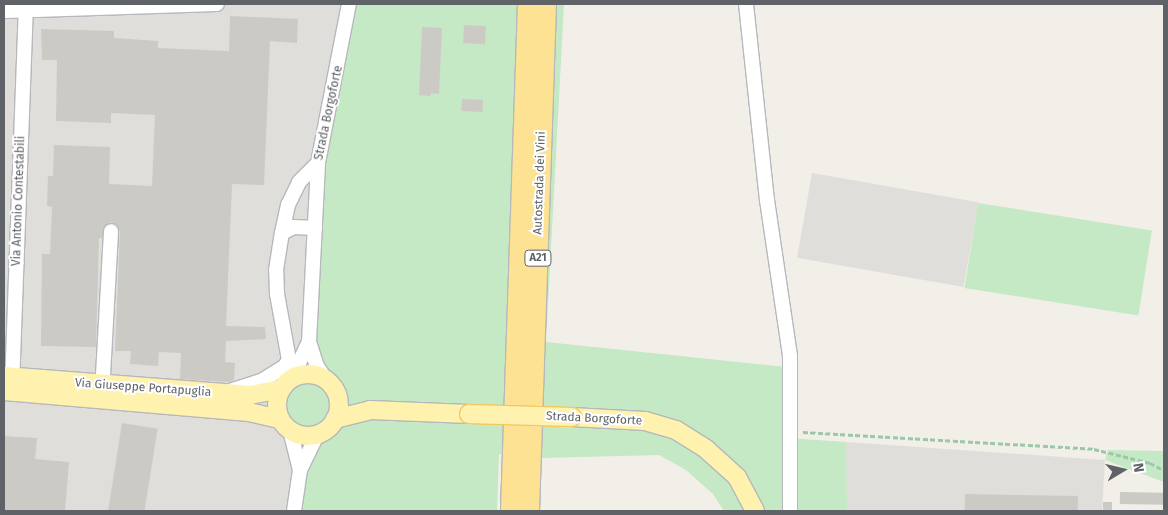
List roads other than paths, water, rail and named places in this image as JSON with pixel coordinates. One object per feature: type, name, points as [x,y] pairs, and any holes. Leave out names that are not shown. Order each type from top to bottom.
[{"type":"highway","name":"Autostrada dei Vini","points":[[511,511],[528,4]]},
{"type":"highway","name":"Autostrada dei Vini","points":[[529,511],[546,4]]},
{"type":"main road","points":[[337,394],[338,407],[334,419],[318,434],[304,435],[285,424],[277,404],[287,384],[308,374],[326,380],[337,394],[370,410]]},
{"type":"main road","name":"Via Giuseppe Portapuglia","points":[[8,384],[102,392],[249,412],[285,424]]},
{"type":"main road","name":"Via Giuseppe Portapuglia","points":[[102,392],[250,395],[287,384]]},
{"type":"main road","points":[[334,419],[370,410]]},
{"type":"main road","name":"Strada Borgoforte","points":[[370,410],[645,421],[676,430],[706,449],[737,477],[755,511]]},
{"type":"street","points":[[4,10],[217,4]]},
{"type":"street","name":"Strada Borgoforte","points":[[326,380],[317,366],[309,342],[318,163],[349,4]]},
{"type":"street","points":[[746,4],[767,200],[790,356],[790,511]]},
{"type":"street","name":"Via Antonio Contestabili","points":[[8,384],[26,10]]},
{"type":"street","points":[[219,393],[263,380],[285,366],[288,354],[277,294],[276,270],[282,233],[288,205],[299,182],[318,163]]},
{"type":"street","points":[[282,233],[294,227],[315,228]]},
{"type":"street","points":[[102,392],[111,231]]},
{"type":"street","name":"Strada Borgoforte","points":[[287,384],[309,342]]},
{"type":"street","points":[[285,424],[300,470]]},
{"type":"street","points":[[294,511],[300,470],[318,434]]}]
